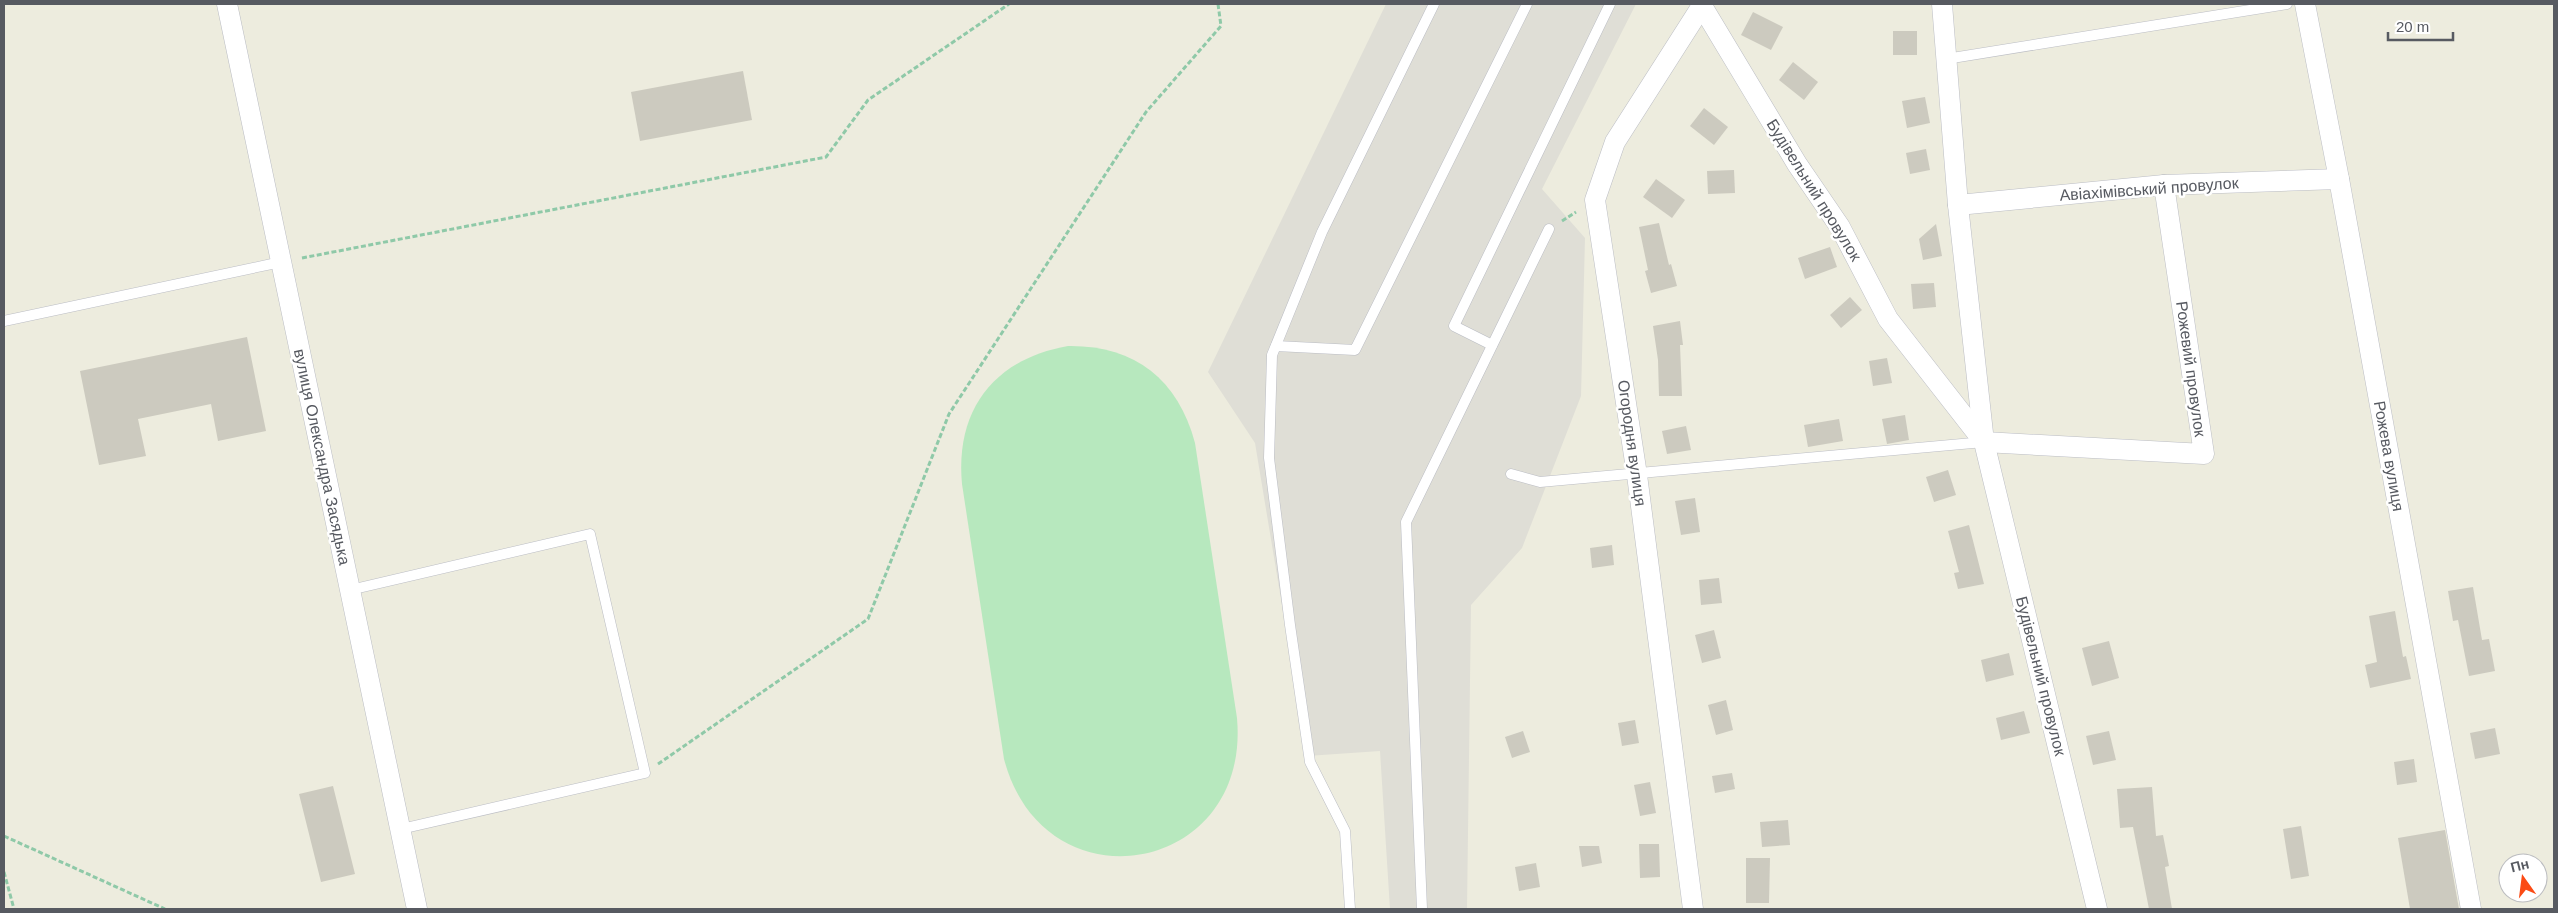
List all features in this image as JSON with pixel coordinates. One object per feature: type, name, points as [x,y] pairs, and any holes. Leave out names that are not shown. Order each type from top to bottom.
[{"type":"street","name":"вулиця Олександра Засядька","points":[[227,4],[417,909]]},
{"type":"street","name":"Будівельний провулок","points":[[1942,4],[1958,205],[1984,442],[2097,909]]},
{"type":"street","name":"Рожева вулиця","points":[[2305,4],[2339,179],[2471,909]]},
{"type":"street","name":"Будівельний провулок","points":[[1703,5],[1797,164],[1840,227],[1888,319],[1984,442]]},
{"type":"street","name":"Огородня вулиця","points":[[1693,909],[1637,475],[1595,200],[1616,142],[1703,5]]},
{"type":"street","name":"Авіахімівський провулок","points":[[1958,205],[2164,185],[2339,179]]},
{"type":"street","name":"Рожевий провулок","points":[[1984,442],[2204,454],[2164,185]]},
{"type":"lane","points":[[1350,909],[1345,831],[1310,762],[1290,625],[1269,458],[1272,355],[1322,232],[1434,4]]},
{"type":"lane","points":[[1276,346],[1355,350],[1527,4]]},
{"type":"lane","points":[[1492,345],[1454,326],[1610,4]]},
{"type":"lane","points":[[1946,58],[2287,4]]},
{"type":"lane","points":[[1422,909],[1406,522],[1549,229]]},
{"type":"lane","points":[[4,321],[281,262]]},
{"type":"lane","points":[[1511,474],[1540,482],[1637,475],[1984,442]]},
{"type":"lane","points":[[350,590],[590,534],[645,773],[400,829]]},
{"type":"path","points":[[281,262],[826,157],[868,100],[1009,4]]},
{"type":"path","points":[[645,773],[868,619],[948,414],[1146,112],[1221,26],[1218,4]]},
{"type":"path","points":[[1549,229],[1595,200]]},
{"type":"path","points":[[4,836],[165,909]]},
{"type":"path","points":[[4,872],[14,909]]},
{"type":"shaded area","points":[[1386,4],[1636,4],[1542,189],[1585,238],[1581,396],[1522,548],[1471,605],[1467,909],[1390,909],[1380,751],[1307,756],[1255,443],[1208,372]]},
{"type":"green space","points":[[1068,346],[1092,347],[1133,359],[1150,370],[1165,384],[1187,420],[1195,443],[1237,718],[1233,771],[1212,812],[1180,840],[1141,854],[1099,854],[1059,839],[1026,807],[1004,759],[962,484],[962,457],[965,433],[973,411],[985,392],[1000,376],[1019,363],[1042,353]]},
{"type":"building","points":[[1753,12],[1783,27],[1771,50],[1741,35]]},
{"type":"building","points":[[1893,31],[1917,31],[1917,55],[1893,55]]},
{"type":"building","points":[[1793,62],[1818,82],[1804,100],[1779,80]]},
{"type":"building","points":[[743,71],[752,120],[640,141],[631,92]]},
{"type":"building","points":[[1925,97],[1930,123],[1907,128],[1902,101]]},
{"type":"building","points":[[1704,108],[1728,127],[1714,145],[1690,126]]},
{"type":"building","points":[[1926,149],[1930,170],[1910,174],[1906,153]]},
{"type":"building","points":[[1734,170],[1735,193],[1708,194],[1707,171]]},
{"type":"building","points":[[1656,179],[1685,200],[1672,218],[1643,197]]},
{"type":"building","points":[[1659,223],[1669,265],[1671,264],[1677,286],[1651,293],[1645,271],[1648,270],[1639,227]]},
{"type":"building","points":[[1936,224],[1942,256],[1923,260],[1919,239]]},
{"type":"building","points":[[1830,247],[1837,267],[1805,279],[1798,258]]},
{"type":"building","points":[[1934,283],[1936,307],[1913,309],[1911,284]]},
{"type":"building","points":[[1850,297],[1862,310],[1841,328],[1830,315]]},
{"type":"building","points":[[1680,321],[1683,345],[1680,345],[1682,396],[1659,396],[1658,360],[1653,326]]},
{"type":"building","points":[[247,337],[266,431],[218,441],[211,404],[138,419],[146,456],[99,465],[80,371]]},
{"type":"building","points":[[1887,358],[1892,383],[1873,386],[1869,361]]},
{"type":"building","points":[[1905,415],[1909,440],[1887,444],[1882,419]]},
{"type":"building","points":[[1839,419],[1843,441],[1808,447],[1804,425]]},
{"type":"building","points":[[1686,426],[1691,450],[1667,454],[1662,431]]},
{"type":"building","points":[[1948,470],[1956,495],[1934,502],[1926,477]]},
{"type":"building","points":[[1695,498],[1700,532],[1681,535],[1675,501]]},
{"type":"building","points":[[1969,525],[1984,584],[1958,589],[1954,573],[1959,572],[1948,531]]},
{"type":"building","points":[[1612,545],[1614,565],[1592,568],[1590,548]]},
{"type":"building","points":[[1719,578],[1722,603],[1701,605],[1699,580]]},
{"type":"building","points":[[2473,587],[2482,640],[2489,639],[2495,671],[2469,676],[2458,620],[2453,621],[2448,591]]},
{"type":"building","points":[[2395,611],[2403,657],[2406,656],[2411,679],[2370,688],[2365,665],[2377,662],[2369,616]]},
{"type":"building","points":[[1714,630],[1721,658],[1702,663],[1695,635]]},
{"type":"building","points":[[2109,641],[2119,678],[2092,686],[2082,648]]},
{"type":"building","points":[[2009,653],[2014,675],[1986,682],[1981,660]]},
{"type":"building","points":[[1726,700],[1733,730],[1716,735],[1708,705]]},
{"type":"building","points":[[2024,711],[2030,733],[2001,740],[1996,718]]},
{"type":"building","points":[[1635,720],[1639,743],[1622,746],[1618,723]]},
{"type":"building","points":[[2495,728],[2500,754],[2475,759],[2470,733]]},
{"type":"building","points":[[1523,731],[1530,752],[1512,758],[1505,737]]},
{"type":"building","points":[[2109,731],[2116,760],[2093,765],[2086,736]]},
{"type":"building","points":[[2414,759],[2417,782],[2397,785],[2394,762]]},
{"type":"building","points":[[1732,773],[1735,789],[1715,793],[1712,776]]},
{"type":"building","points":[[1650,782],[1656,813],[1640,816],[1634,785]]},
{"type":"building","points":[[333,786],[355,874],[321,882],[299,794]]},
{"type":"building","points":[[2152,787],[2156,836],[2163,835],[2169,866],[2165,867],[2172,909],[2149,909],[2133,827],[2120,828],[2117,789]]},
{"type":"building","points":[[1788,820],[1790,845],[1762,847],[1760,822]]},
{"type":"building","points":[[2301,826],[2309,876],[2291,879],[2283,829]]},
{"type":"building","points":[[2445,830],[2459,909],[2410,909],[2398,838]]},
{"type":"building","points":[[1639,844],[1659,844],[1660,877],[1640,878]]},
{"type":"building","points":[[1579,846],[1599,846],[1602,863],[1582,867]]},
{"type":"building","points":[[1746,858],[1770,858],[1769,903],[1746,903]]},
{"type":"building","points":[[1536,863],[1540,887],[1519,891],[1515,867]]}]
